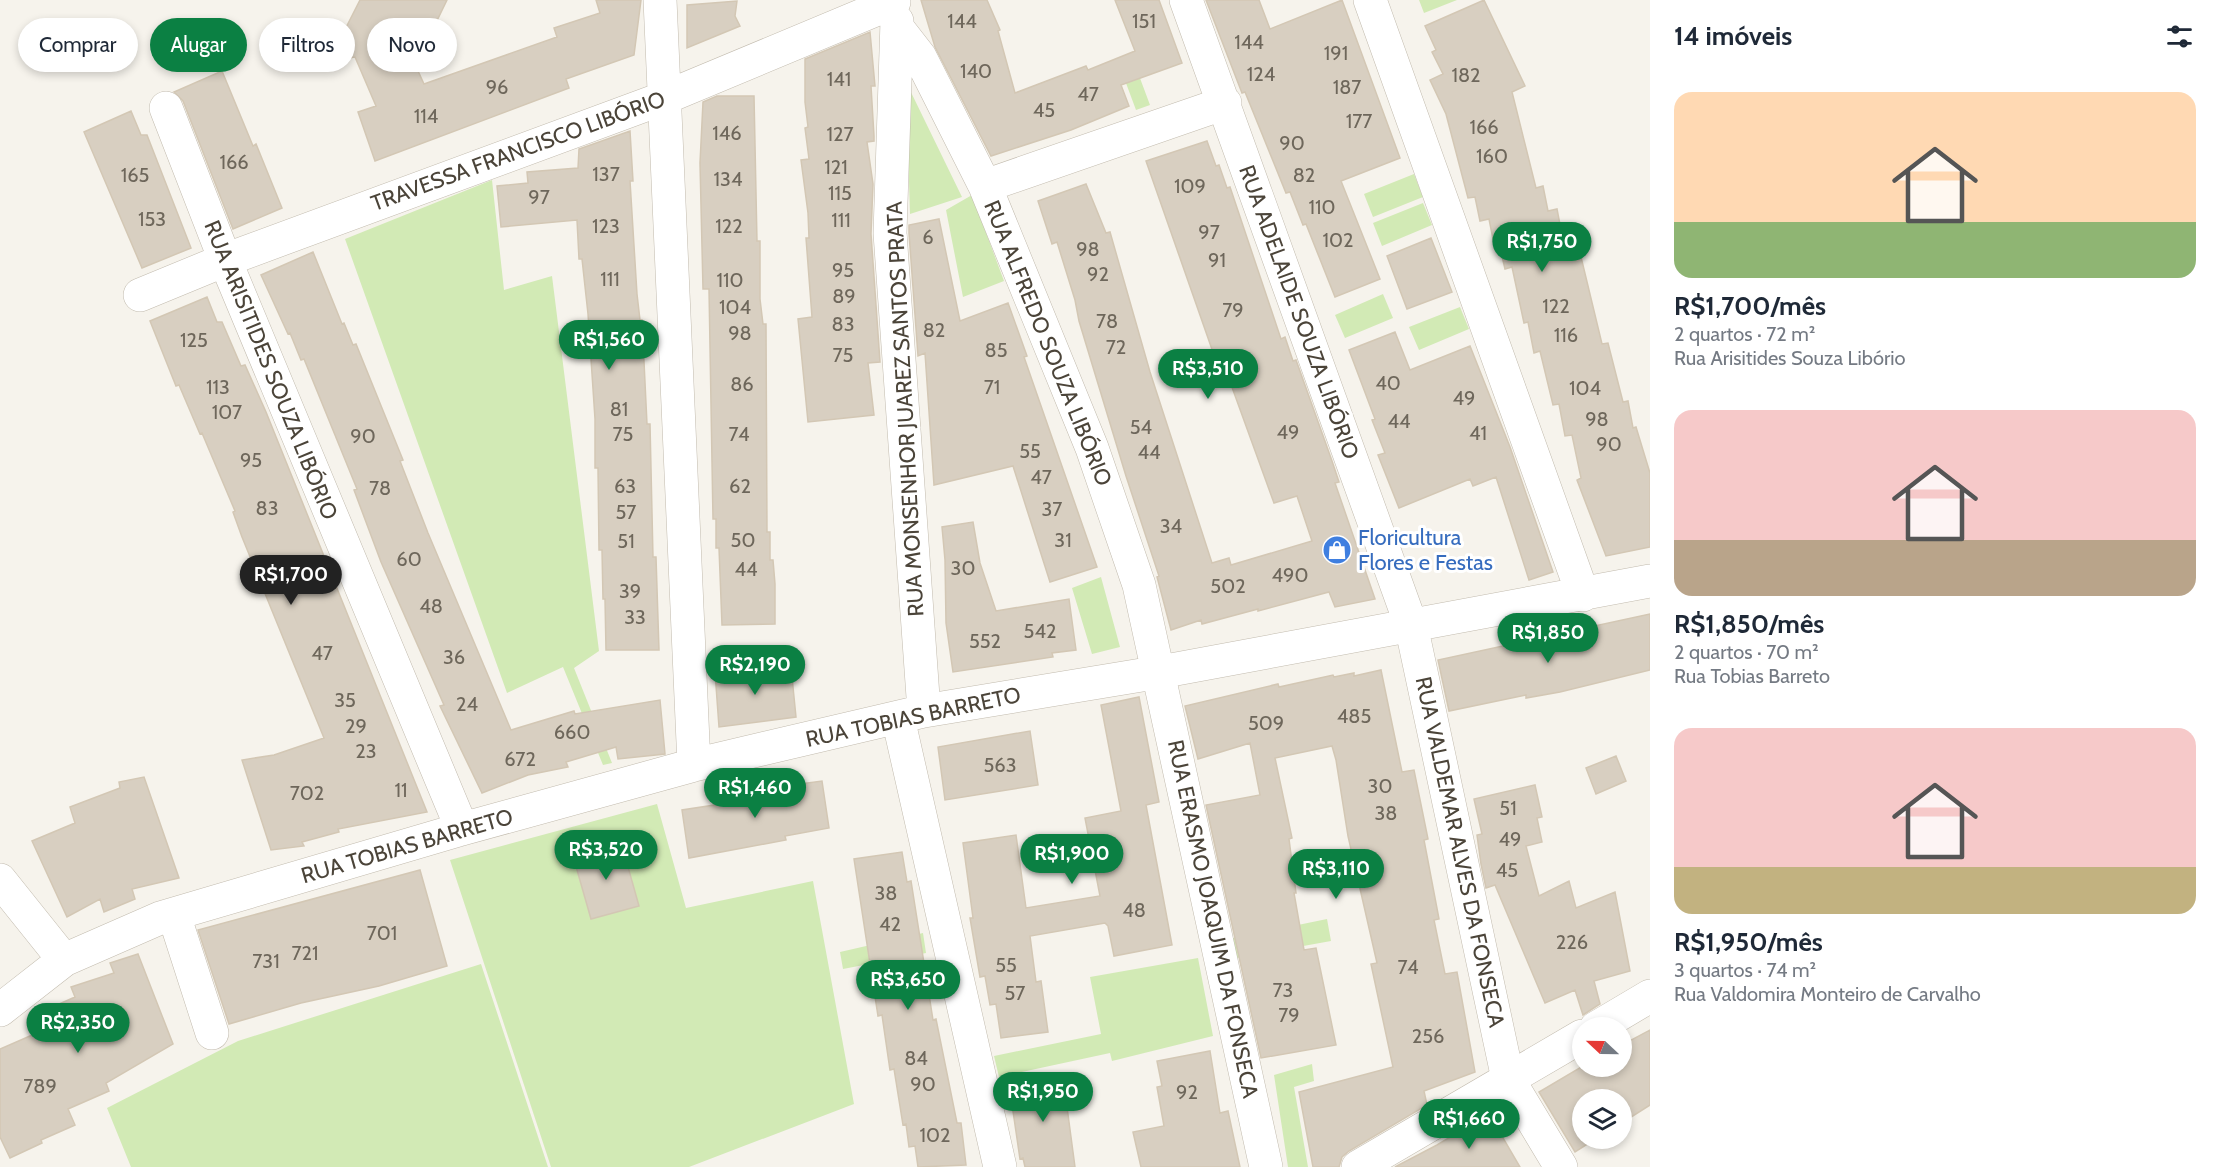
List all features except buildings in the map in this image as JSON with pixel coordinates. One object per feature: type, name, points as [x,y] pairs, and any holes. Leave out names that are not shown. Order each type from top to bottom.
[{"type":"street","points":[[660,0],[694,765]]},
{"type":"street","name":"RUA ADELAIDE SOUZA LIBÓRIO","points":[[1186,0],[1225,103],[1411,625]]},
{"type":"street","points":[[1370,0],[1584,595]]},
{"type":"street","name":"TRAVESSA FRANCISCO LIBÓRIO","points":[[140,295],[225,260],[896,11]]},
{"type":"street","name":"RUA ALFREDO SOUZA LIBÓRIO","points":[[896,11],[985,186],[1092,448],[1139,585],[1160,672]]},
{"type":"street","name":"RUA MONSENHOR JUAREZ SANTOS PRATA","points":[[896,11],[890,233],[911,714],[1000,1167]]},
{"type":"street","points":[[985,186],[1225,103]]},
{"type":"street","name":"RUA ARISITIDES SOUZA LIBÓRIO","points":[[166,108],[225,260],[462,829]]},
{"type":"street","name":"RUA TOBIAS BARRETO","points":[[0,1010],[64,960],[160,918],[462,829],[694,765],[911,714],[1160,672],[1650,581]]},
{"type":"street","name":"RUA VALDEMAR ALVES DA FONSECA","points":[[1411,625],[1508,1079],[1561,1167]]},
{"type":"street","name":"RUA ERASMO JOAQUIM DA FONSECA","points":[[1160,672],[1266,1167]]},
{"type":"street","points":[[0,880],[64,960]]},
{"type":"street","points":[[174,915],[212,1033]]},
{"type":"street","points":[[1615,1017],[1650,996]]},
{"type":"street","points":[[1358,1167],[1572,1042]]},
{"type":"green space","points":[[1419,0],[1457,0],[1424,13]]},
{"type":"green space","points":[[1131,54],[1150,105],[1136,110],[1117,59]]},
{"type":"green space","points":[[906,82],[962,197],[910,214]]},
{"type":"green space","points":[[1414,174],[1423,197],[1373,217],[1364,194]]},
{"type":"green space","points":[[492,180],[504,290],[552,276],[599,651],[574,668],[612,763],[603,765],[563,667],[507,693],[345,239]]},
{"type":"green space","points":[[972,195],[1004,281],[963,297],[946,210]]},
{"type":"green space","points":[[1423,203],[1432,225],[1382,246],[1373,223]]},
{"type":"green space","points":[[1383,294],[1393,318],[1345,338],[1335,315]]},
{"type":"green space","points":[[1460,307],[1469,329],[1419,350],[1409,327]]},
{"type":"green space","points":[[1101,577],[1120,647],[1092,654],[1072,588]]},
{"type":"green space","points":[[657,804],[686,908],[813,881],[854,1104],[689,1167],[551,1167],[450,860]]},
{"type":"green space","points":[[1327,919],[1331,941],[1232,959],[1229,939]]},
{"type":"green space","points":[[923,933],[926,953],[843,969],[840,952]]},
{"type":"green space","points":[[1198,958],[1213,1036],[1112,1061],[1110,1053],[999,1077],[994,1056],[1101,1034],[1090,977]]},
{"type":"green space","points":[[481,964],[548,1167],[131,1167],[107,1108],[238,1041]]},
{"type":"green space","points":[[1312,1064],[1314,1081],[1294,1087],[1308,1167],[1288,1167],[1274,1075]]},
{"type":"place","name":"Floricultura Flores e Festas","points":[[1337,550]]}]
